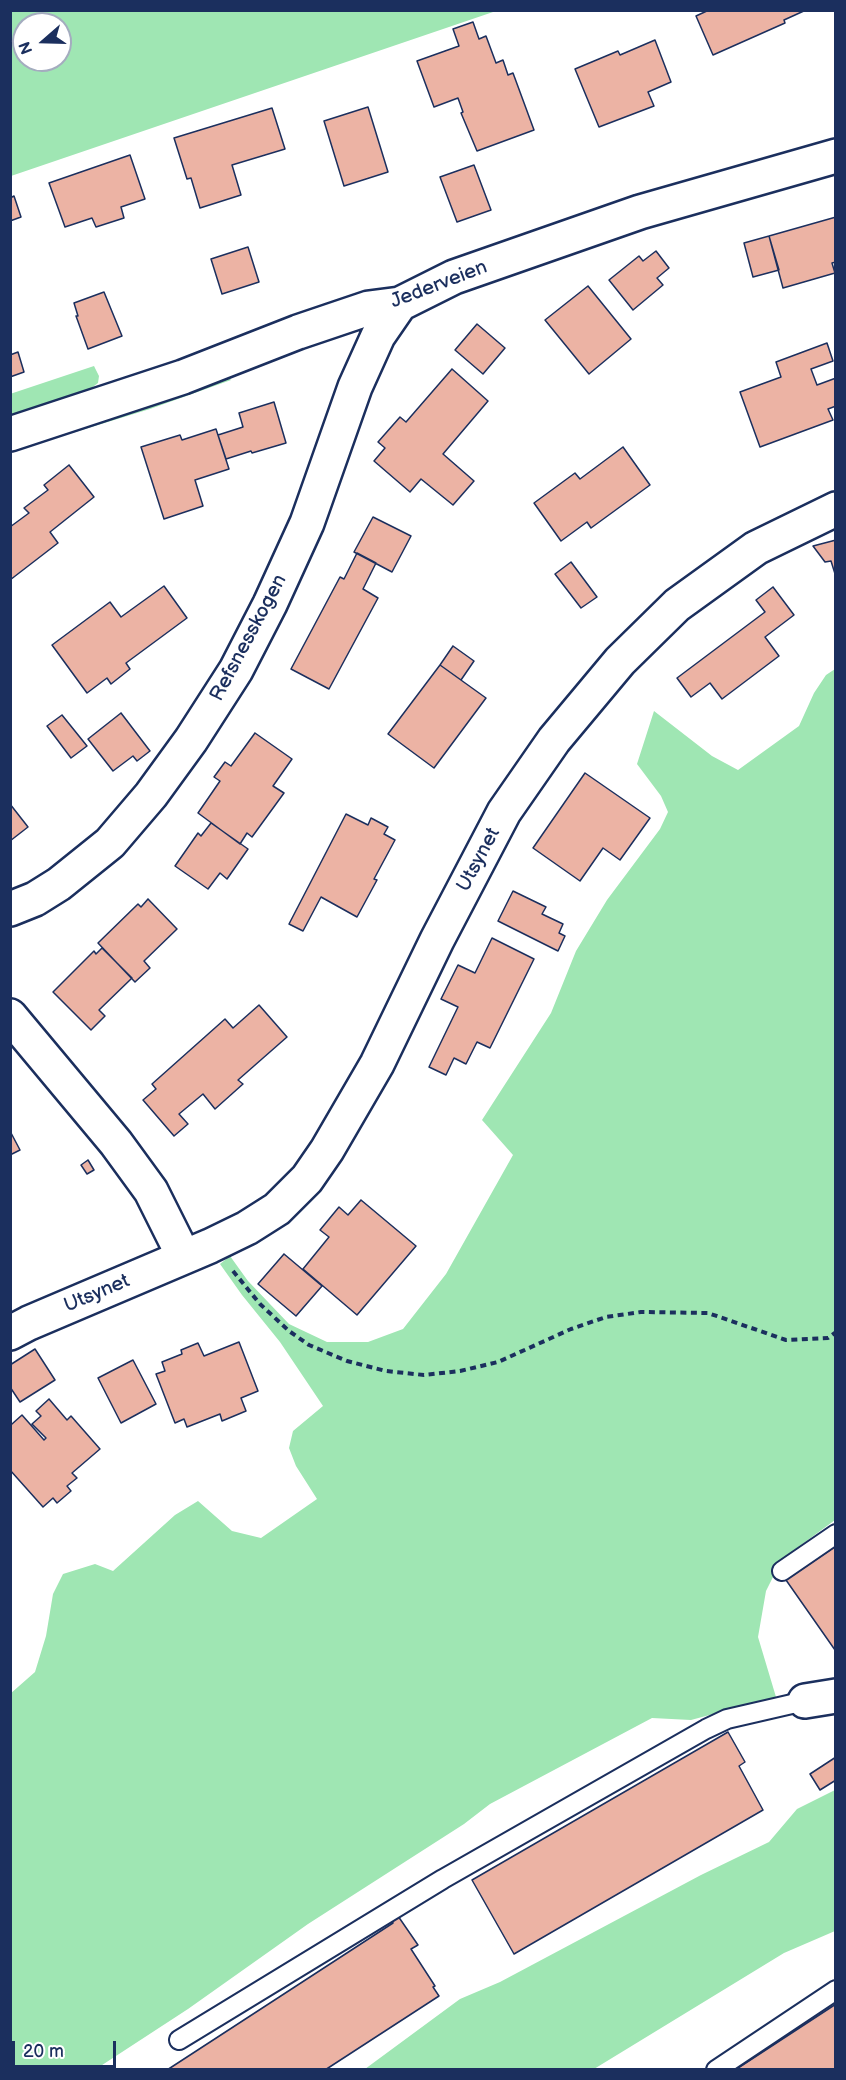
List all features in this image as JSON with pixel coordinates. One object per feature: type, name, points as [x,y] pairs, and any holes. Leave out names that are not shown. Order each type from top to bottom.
[{"type":"street","name":"Jederveien","points":[[10,434],[183,377],[369,308],[400,304],[454,277],[640,212],[836,156]]},
{"type":"street","name":"Refsnesskogen","points":[[10,909],[35,899],[59,884],[110,843],[151,795],[198,730],[236,670],[270,604],[307,523],[355,387],[378,336],[400,304]]},
{"type":"street","name":"Utsynet","points":[[10,1333],[197,1252],[247,1228],[277,1209],[307,1179],[327,1150],[377,1065],[437,940],[504,812],[554,740],[620,661],[678,605],[756,548],[836,509]]},
{"type":"street","points":[[10,1016],[116,1143],[197,1252]]},
{"type":"lane","points":[[782,1571],[836,1534]]},
{"type":"lane","points":[[179,2040],[443,1879],[706,1729],[727,1719],[820,1699]]},
{"type":"lane","points":[[716,2070],[836,1990]]},
{"type":"path","points":[[197,1252],[289,1331],[309,1344],[347,1361],[386,1371],[424,1375],[460,1371],[498,1362],[571,1329],[606,1317],[641,1312],[708,1313],[786,1340],[828,1338],[836,1332]]},
{"type":"green space","points":[[11,10],[496,11],[11,176]]},
{"type":"green space","points":[[94,366],[99,376],[98,383],[86,392],[11,417],[10,394]]},
{"type":"green space","points":[[227,375],[231,380],[150,409],[72,433],[74,426]]},
{"type":"green space","points":[[835,669],[835,1520],[782,1559],[766,1591],[758,1637],[776,1697],[691,1720],[652,1718],[490,1804],[464,1824],[308,1924],[188,2009],[96,2069],[11,2070],[10,1694],[35,1672],[46,1636],[53,1594],[63,1574],[95,1564],[113,1571],[175,1515],[198,1501],[232,1531],[261,1538],[317,1499],[296,1466],[289,1448],[293,1431],[323,1406],[280,1342],[220,1264],[230,1256],[248,1281],[289,1324],[327,1342],[368,1342],[403,1329],[446,1274],[513,1155],[482,1120],[551,1013],[576,951],[607,900],[660,829],[668,812],[661,796],[637,764],[654,711],[712,756],[738,770],[799,726],[814,693],[826,675]]},
{"type":"green space","points":[[835,1790],[835,1931],[784,1953],[594,2069],[365,2069],[460,1999],[500,1982],[701,1875],[769,1842],[797,1809]]},
{"type":"building","points":[[709,10],[806,10],[784,20],[785,23],[713,55],[696,16]]},
{"type":"building","points":[[473,22],[479,39],[486,36],[496,63],[503,60],[508,75],[513,73],[534,130],[477,151],[461,113],[463,112],[458,98],[434,107],[417,61],[459,46],[453,29]]},
{"type":"building","points":[[655,40],[671,82],[648,92],[654,106],[599,127],[575,69],[618,51],[620,55]]},
{"type":"building","points":[[368,107],[388,172],[344,186],[324,121]]},
{"type":"building","points":[[272,108],[285,149],[232,165],[241,195],[200,208],[191,178],[187,179],[174,138]]},
{"type":"building","points":[[130,155],[145,199],[121,207],[124,218],[96,227],[92,218],[65,227],[49,183]]},
{"type":"building","points":[[474,165],[491,210],[457,222],[440,177]]},
{"type":"building","points":[[14,196],[21,217],[10,221],[10,198]]},
{"type":"building","points":[[836,217],[836,262],[832,263],[835,273],[783,288],[769,236]]},
{"type":"building","points":[[769,236],[779,270],[753,277],[744,243]]},
{"type":"building","points":[[248,247],[259,282],[222,294],[211,259]]},
{"type":"building","points":[[656,251],[669,268],[657,278],[663,285],[633,310],[609,280],[639,256],[643,261]]},
{"type":"building","points":[[588,286],[631,339],[589,374],[545,320]]},
{"type":"building","points":[[104,292],[122,336],[88,349],[76,316],[78,316],[74,303]]},
{"type":"building","points":[[477,324],[505,348],[483,374],[455,350]]},
{"type":"building","points":[[827,343],[833,361],[811,369],[817,385],[836,378],[836,406],[828,409],[833,420],[760,447],[740,392],[781,377],[776,362]]},
{"type":"building","points":[[18,352],[24,372],[10,377],[10,355]]},
{"type":"building","points":[[452,369],[488,401],[443,454],[474,481],[453,505],[421,479],[410,492],[374,461],[385,448],[378,442],[400,417],[406,422]]},
{"type":"building","points":[[274,402],[286,443],[226,459],[218,435],[243,427],[239,413]]},
{"type":"building","points":[[216,429],[229,469],[195,480],[203,506],[164,519],[141,447],[180,435],[182,440]]},
{"type":"building","points":[[623,447],[650,485],[591,528],[587,522],[561,541],[534,503],[575,473],[580,479]]},
{"type":"building","points":[[69,465],[94,497],[50,532],[58,543],[10,580],[10,527],[29,513],[24,508],[48,490],[44,485]]},
{"type":"building","points":[[373,517],[411,536],[392,572],[354,552]]},
{"type":"building","points":[[836,540],[836,577],[831,561],[825,562],[813,546]]},
{"type":"building","points":[[357,553],[376,563],[363,589],[378,598],[329,689],[291,669],[340,577],[344,579]]},
{"type":"building","points":[[571,562],[597,597],[581,608],[555,574]]},
{"type":"building","points":[[164,586],[187,618],[126,663],[130,669],[111,684],[107,678],[87,693],[52,645],[110,602],[121,617]]},
{"type":"building","points":[[773,587],[794,615],[765,637],[779,656],[722,699],[710,683],[691,697],[677,678],[765,612],[756,600]]},
{"type":"building","points":[[453,646],[474,661],[461,680],[440,665]]},
{"type":"building","points":[[440,665],[486,698],[434,768],[388,734]]},
{"type":"building","points":[[121,713],[150,751],[137,761],[133,756],[113,771],[88,739]]},
{"type":"building","points":[[62,715],[87,746],[71,758],[47,726]]},
{"type":"building","points":[[255,733],[292,759],[273,786],[284,793],[252,837],[247,833],[240,844],[198,813],[220,781],[214,777],[225,762],[231,766]]},
{"type":"building","points":[[585,773],[650,818],[620,860],[603,848],[580,881],[533,848]]},
{"type":"building","points":[[10,804],[28,827],[10,841]]},
{"type":"building","points":[[346,814],[368,825],[371,818],[388,827],[384,834],[395,840],[357,917],[321,897],[303,931],[289,924]]},
{"type":"building","points":[[211,823],[248,849],[227,879],[220,873],[208,889],[175,866],[198,833],[201,836]]},
{"type":"building","points":[[513,891],[546,907],[542,914],[563,924],[559,933],[565,936],[558,951],[498,921]]},
{"type":"building","points":[[148,899],[177,929],[144,961],[150,968],[135,982],[98,943],[138,904],[141,907]]},
{"type":"building","points":[[492,938],[534,959],[490,1048],[477,1042],[466,1064],[454,1058],[446,1075],[429,1067],[458,1007],[441,999],[458,965],[475,973]]},
{"type":"building","points":[[102,948],[132,978],[99,1010],[105,1016],[91,1030],[53,992],[94,951],[96,954]]},
{"type":"building","points":[[259,1005],[287,1037],[238,1080],[243,1084],[215,1109],[203,1094],[179,1114],[188,1124],[174,1136],[143,1100],[156,1089],[152,1084],[225,1019],[233,1028]]},
{"type":"building","points":[[10,1131],[20,1150],[10,1155]]},
{"type":"building","points":[[88,1160],[94,1170],[87,1174],[81,1165]]},
{"type":"building","points":[[361,1200],[416,1246],[357,1315],[303,1269],[329,1237],[320,1230],[339,1207],[348,1215]]},
{"type":"building","points":[[284,1254],[322,1286],[296,1316],[258,1284]]},
{"type":"building","points":[[239,1342],[258,1391],[241,1398],[246,1411],[222,1421],[220,1414],[187,1427],[184,1419],[175,1423],[156,1374],[165,1371],[162,1362],[182,1354],[181,1350],[198,1343],[204,1356]]},
{"type":"building","points":[[35,1349],[55,1380],[20,1402],[10,1387],[10,1365]]},
{"type":"building","points":[[133,1360],[156,1404],[121,1423],[98,1378]]},
{"type":"building","points":[[49,1399],[67,1420],[71,1416],[100,1449],[72,1473],[77,1478],[67,1486],[71,1491],[57,1503],[53,1498],[43,1507],[10,1470],[10,1423],[12,1424],[22,1415],[44,1440],[46,1438],[32,1424],[41,1416],[36,1411]]},
{"type":"building","points":[[836,1546],[836,1650],[835,1650],[786,1580]]},
{"type":"building","points":[[728,1732],[745,1762],[739,1766],[763,1810],[514,1954],[472,1880]]},
{"type":"building","points":[[836,1757],[836,1780],[820,1790],[810,1774]]},
{"type":"building","points":[[398,1916],[418,1945],[411,1949],[439,1996],[325,2070],[167,2070],[393,1923],[392,1920]]},
{"type":"building","points":[[836,2004],[836,2070],[735,2070]]}]
